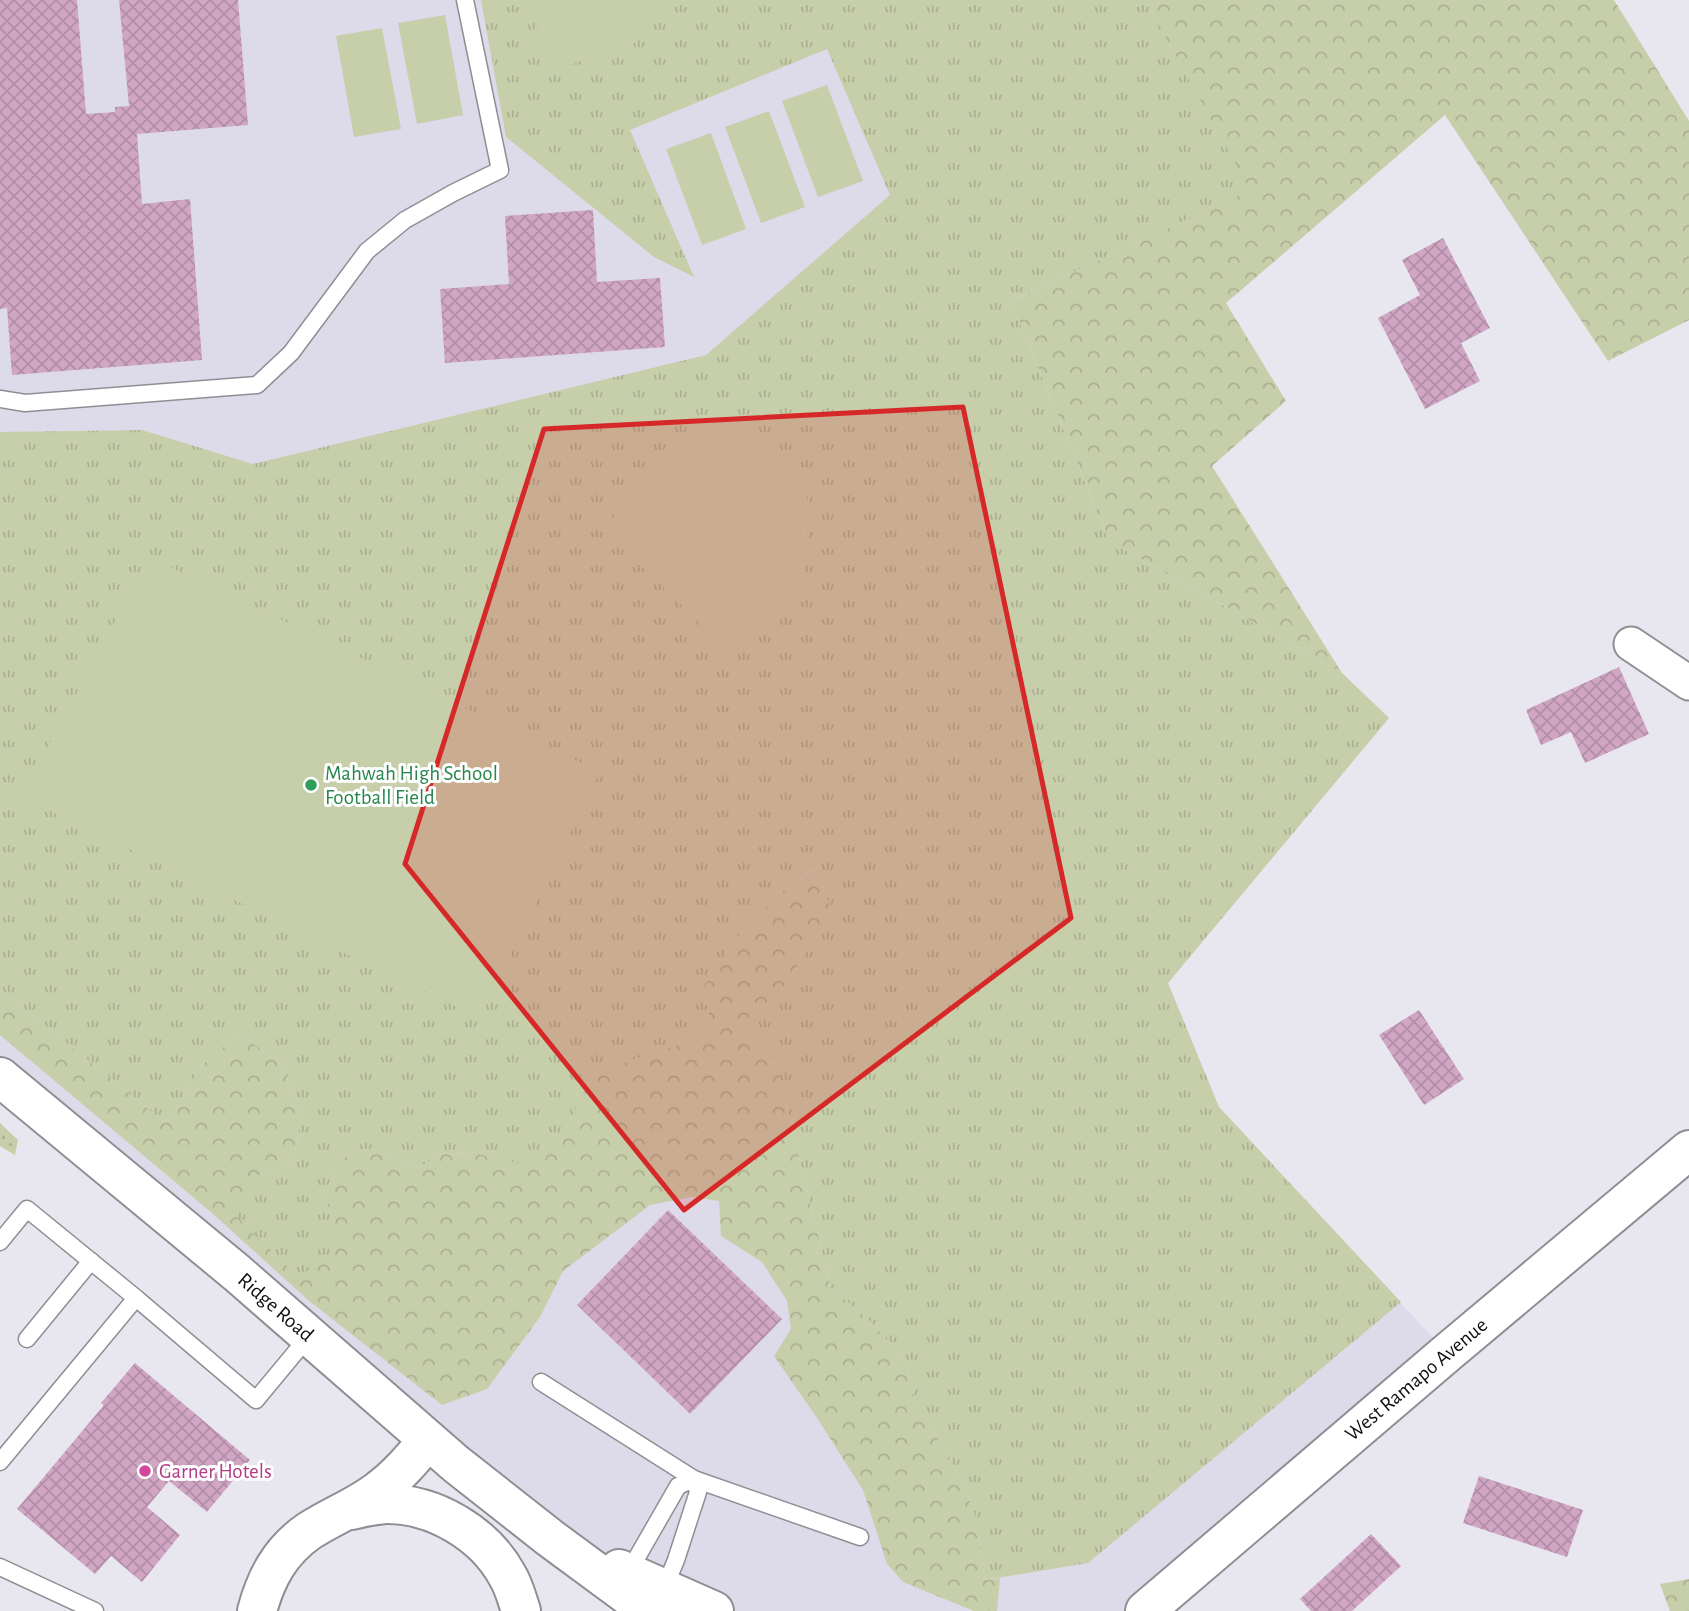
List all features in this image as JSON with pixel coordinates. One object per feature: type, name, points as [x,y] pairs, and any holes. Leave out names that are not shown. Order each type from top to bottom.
[{"type":"main road","name":"Ridge Road","points":[[0,1077],[237,1273],[428,1440],[615,1591]]},
{"type":"main road","name":"West Ramapo Avenue","points":[[1145,1611],[1689,1150]]},
{"type":"main road","points":[[257,1611],[270,1573],[281,1557],[309,1532],[380,1490],[428,1440]]},
{"type":"main road","points":[[347,1511],[383,1504],[402,1505],[423,1510],[457,1524],[486,1546],[498,1560],[508,1576],[521,1611]]},
{"type":"main road","points":[[615,1591],[656,1604],[714,1611]]},
{"type":"street","points":[[1631,644],[1689,683]]},
{"type":"lane","points":[[0,399],[25,403],[257,385],[291,353],[367,251],[405,220],[500,170],[465,0]]},
{"type":"lane","points":[[0,1242],[27,1209],[256,1400],[309,1336]]},
{"type":"lane","points":[[27,1339],[91,1261]]},
{"type":"lane","points":[[0,1462],[136,1298]]},
{"type":"lane","points":[[541,1382],[694,1479],[860,1537]]},
{"type":"lane","points":[[615,1591],[678,1486],[694,1479]]},
{"type":"lane","points":[[656,1604],[676,1560],[698,1492],[694,1479]]},
{"type":"lane","points":[[0,1567],[95,1611]]},
{"type":"highlighted area","points":[[963,407],[1071,918],[684,1210],[405,864],[544,429]]},
{"type":"shaded area","points":[[0,0],[1145,0],[1011,301],[1109,541],[1342,673],[1389,718],[1168,983],[1219,1107],[1447,1353],[1145,1611],[714,1611],[550,1538],[0,1077]]},
{"type":"green space","points":[[481,0],[1145,0],[1250,190],[1011,301],[1109,541],[1342,673],[1389,718],[1168,983],[1219,1107],[1401,1302],[1088,1563],[985,1580],[974,1511],[954,1465],[915,1400],[907,1362],[868,1319],[831,1288],[779,1074],[758,1038],[744,1022],[782,989],[832,913],[817,868],[778,894],[735,940],[702,988],[714,1033],[593,1073],[568,1125],[535,1167],[470,1152],[441,1154],[418,1168],[398,1162],[379,1149],[354,1149],[336,1165],[325,1197],[337,1242],[323,1262],[297,1276],[237,1217],[251,1178],[293,1164],[302,1111],[282,1066],[240,1033],[203,1064],[166,1123],[0,989],[0,432],[142,430],[253,464],[706,355],[890,195],[827,49],[630,130],[694,277],[654,257],[506,137]]},
{"type":"green space","points":[[527,0],[646,0],[643,32],[637,42],[552,71]]},
{"type":"green space","points":[[1145,0],[1614,0],[1689,121],[1689,320],[1608,361],[1445,115],[1226,303],[1286,401],[1212,466],[1342,673],[1109,541],[1011,301],[1249,190]]},
{"type":"green space","points":[[445,15],[463,115],[417,124],[398,23]]},
{"type":"green space","points":[[382,28],[401,129],[354,137],[336,36]]},
{"type":"green space","points":[[827,85],[863,181],[818,197],[782,101]]},
{"type":"green space","points":[[769,111],[805,207],[761,223],[725,127]]},
{"type":"green space","points":[[711,133],[746,229],[702,245],[666,149]]},
{"type":"green space","points":[[718,411],[743,419],[788,459],[804,483],[809,506],[806,570],[792,596],[749,636],[724,648],[603,527]]},
{"type":"green space","name":"Mahwah High School Football Field","points":[[149,557],[600,772],[480,1018],[21,797]]},
{"type":"green space","points":[[818,868],[832,913],[782,989],[744,1022],[758,1038],[779,1074],[831,1288],[868,1319],[907,1362],[915,1400],[954,1465],[974,1511],[985,1580],[1000,1578],[997,1611],[974,1611],[903,1582],[887,1564],[863,1490],[774,1356],[791,1329],[787,1301],[762,1262],[721,1236],[719,1201],[692,1197],[650,1205],[563,1271],[540,1317],[487,1389],[442,1405],[308,1300],[212,1213],[0,1035],[0,989],[166,1123],[203,1064],[240,1033],[282,1066],[302,1111],[293,1164],[251,1178],[334,1223],[325,1197],[336,1165],[354,1149],[379,1149],[398,1162],[418,1168],[441,1154],[470,1152],[535,1166],[568,1125],[593,1073],[714,1033],[702,988],[735,940],[778,894]]},
{"type":"green space","points":[[0,1123],[18,1140],[15,1155],[0,1146]]},
{"type":"green space","points":[[1689,1579],[1689,1611],[1670,1611],[1660,1584]]},
{"type":"building","points":[[0,0],[77,0],[86,114],[115,112],[115,107],[129,106],[119,0],[238,0],[248,125],[137,134],[142,204],[190,199],[202,360],[12,375],[7,308],[0,309]]},
{"type":"building","points":[[593,210],[597,282],[660,278],[665,347],[445,363],[440,289],[509,284],[505,216]]},
{"type":"building","points":[[1443,238],[1490,328],[1461,343],[1480,381],[1425,409],[1378,318],[1420,295],[1402,260]]},
{"type":"building","points":[[1619,667],[1649,734],[1585,763],[1571,732],[1541,745],[1526,710]]},
{"type":"building","points":[[1419,1010],[1464,1079],[1424,1105],[1379,1035]]},
{"type":"building","points":[[668,1210],[782,1319],[690,1414],[577,1305]]},
{"type":"building","name":"Garner Hotels","points":[[135,1363],[250,1460],[207,1512],[169,1481],[147,1507],[180,1535],[142,1582],[111,1556],[95,1574],[17,1509],[104,1405],[101,1403]]},
{"type":"building","points":[[1479,1476],[1583,1510],[1567,1557],[1463,1523]]},
{"type":"building","points":[[1371,1534],[1401,1566],[1352,1611],[1311,1611],[1300,1599]]},
{"type":"place","name":"Mahwah High School Football Field","points":[[311,785]]},
{"type":"place","name":"Garner Hotels","points":[[145,1471]]}]
